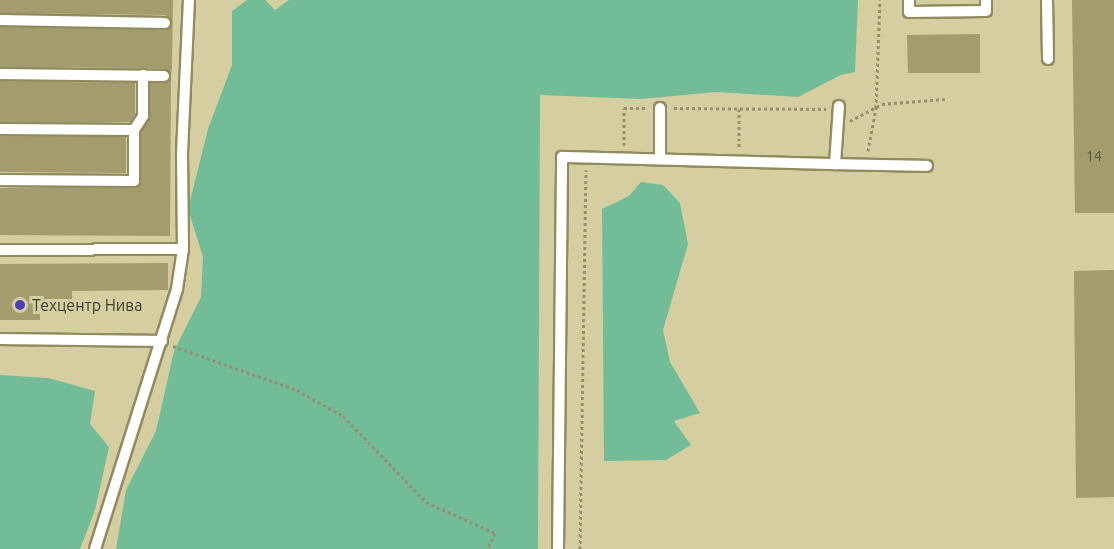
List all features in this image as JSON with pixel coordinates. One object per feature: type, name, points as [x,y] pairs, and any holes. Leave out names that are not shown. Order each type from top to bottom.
[{"type":"lane","points":[[95,549],[177,289],[183,249],[182,153],[189,0]]},
{"type":"lane","points":[[909,0],[909,12],[986,12],[986,0]]},
{"type":"lane","points":[[1047,0],[1048,59]]},
{"type":"lane","points":[[0,20],[165,22]]},
{"type":"lane","points":[[0,74],[164,76]]},
{"type":"lane","points":[[0,180],[134,181],[134,130],[143,116],[143,75]]},
{"type":"lane","points":[[835,164],[839,106]]},
{"type":"lane","points":[[660,108],[660,159]]},
{"type":"lane","points":[[0,129],[134,130]]},
{"type":"lane","points":[[558,549],[562,157],[927,166]]},
{"type":"lane","points":[[0,250],[183,249]]},
{"type":"lane","points":[[0,339],[162,341]]},
{"type":"path","points":[[861,166],[867,160],[876,108],[880,0]]},
{"type":"path","points":[[837,124],[855,120],[876,108],[903,100],[945,99]]},
{"type":"path","points":[[624,158],[624,108],[817,110]]},
{"type":"path","points":[[738,162],[739,109]]},
{"type":"path","points":[[580,549],[586,168],[595,169]]},
{"type":"path","points":[[162,341],[297,390],[343,416],[407,486],[463,521],[495,533],[488,549]]},
{"type":"green space","points":[[247,0],[265,0],[275,10],[289,0],[858,0],[855,72],[841,75],[798,97],[717,92],[641,99],[540,95],[538,549],[116,549],[126,490],[156,431],[174,351],[201,297],[203,257],[188,209],[208,129],[232,65],[232,11]]},
{"type":"green space","points":[[641,182],[663,185],[680,203],[688,244],[663,330],[670,362],[700,413],[674,421],[691,445],[666,460],[604,461],[602,209],[629,196]]},
{"type":"green space","points":[[0,375],[48,378],[95,391],[90,424],[109,447],[95,510],[80,549],[0,549]]},
{"type":"building","points":[[0,0],[173,0],[171,74],[165,69],[144,68],[0,67],[0,27],[165,30],[172,23],[165,15],[0,13]]},
{"type":"building","points":[[1072,0],[1114,0],[1114,213],[1075,213]]},
{"type":"building","points":[[980,34],[980,73],[908,73],[907,35]]},
{"type":"building","points":[[171,78],[170,236],[0,235],[0,188],[138,187],[141,132],[150,116],[150,83],[164,83]]},
{"type":"building","points":[[0,81],[135,83],[135,114],[130,122],[0,122]]},
{"type":"building","points":[[0,136],[126,137],[126,173],[0,172]]},
{"type":"building","points":[[168,263],[168,290],[72,291],[72,310],[40,310],[40,320],[0,320],[0,264]]},
{"type":"building","points":[[1114,270],[1114,497],[1076,498],[1074,271]]},
{"type":"place","name":"Техцентр Нива","points":[[20,305]]}]
